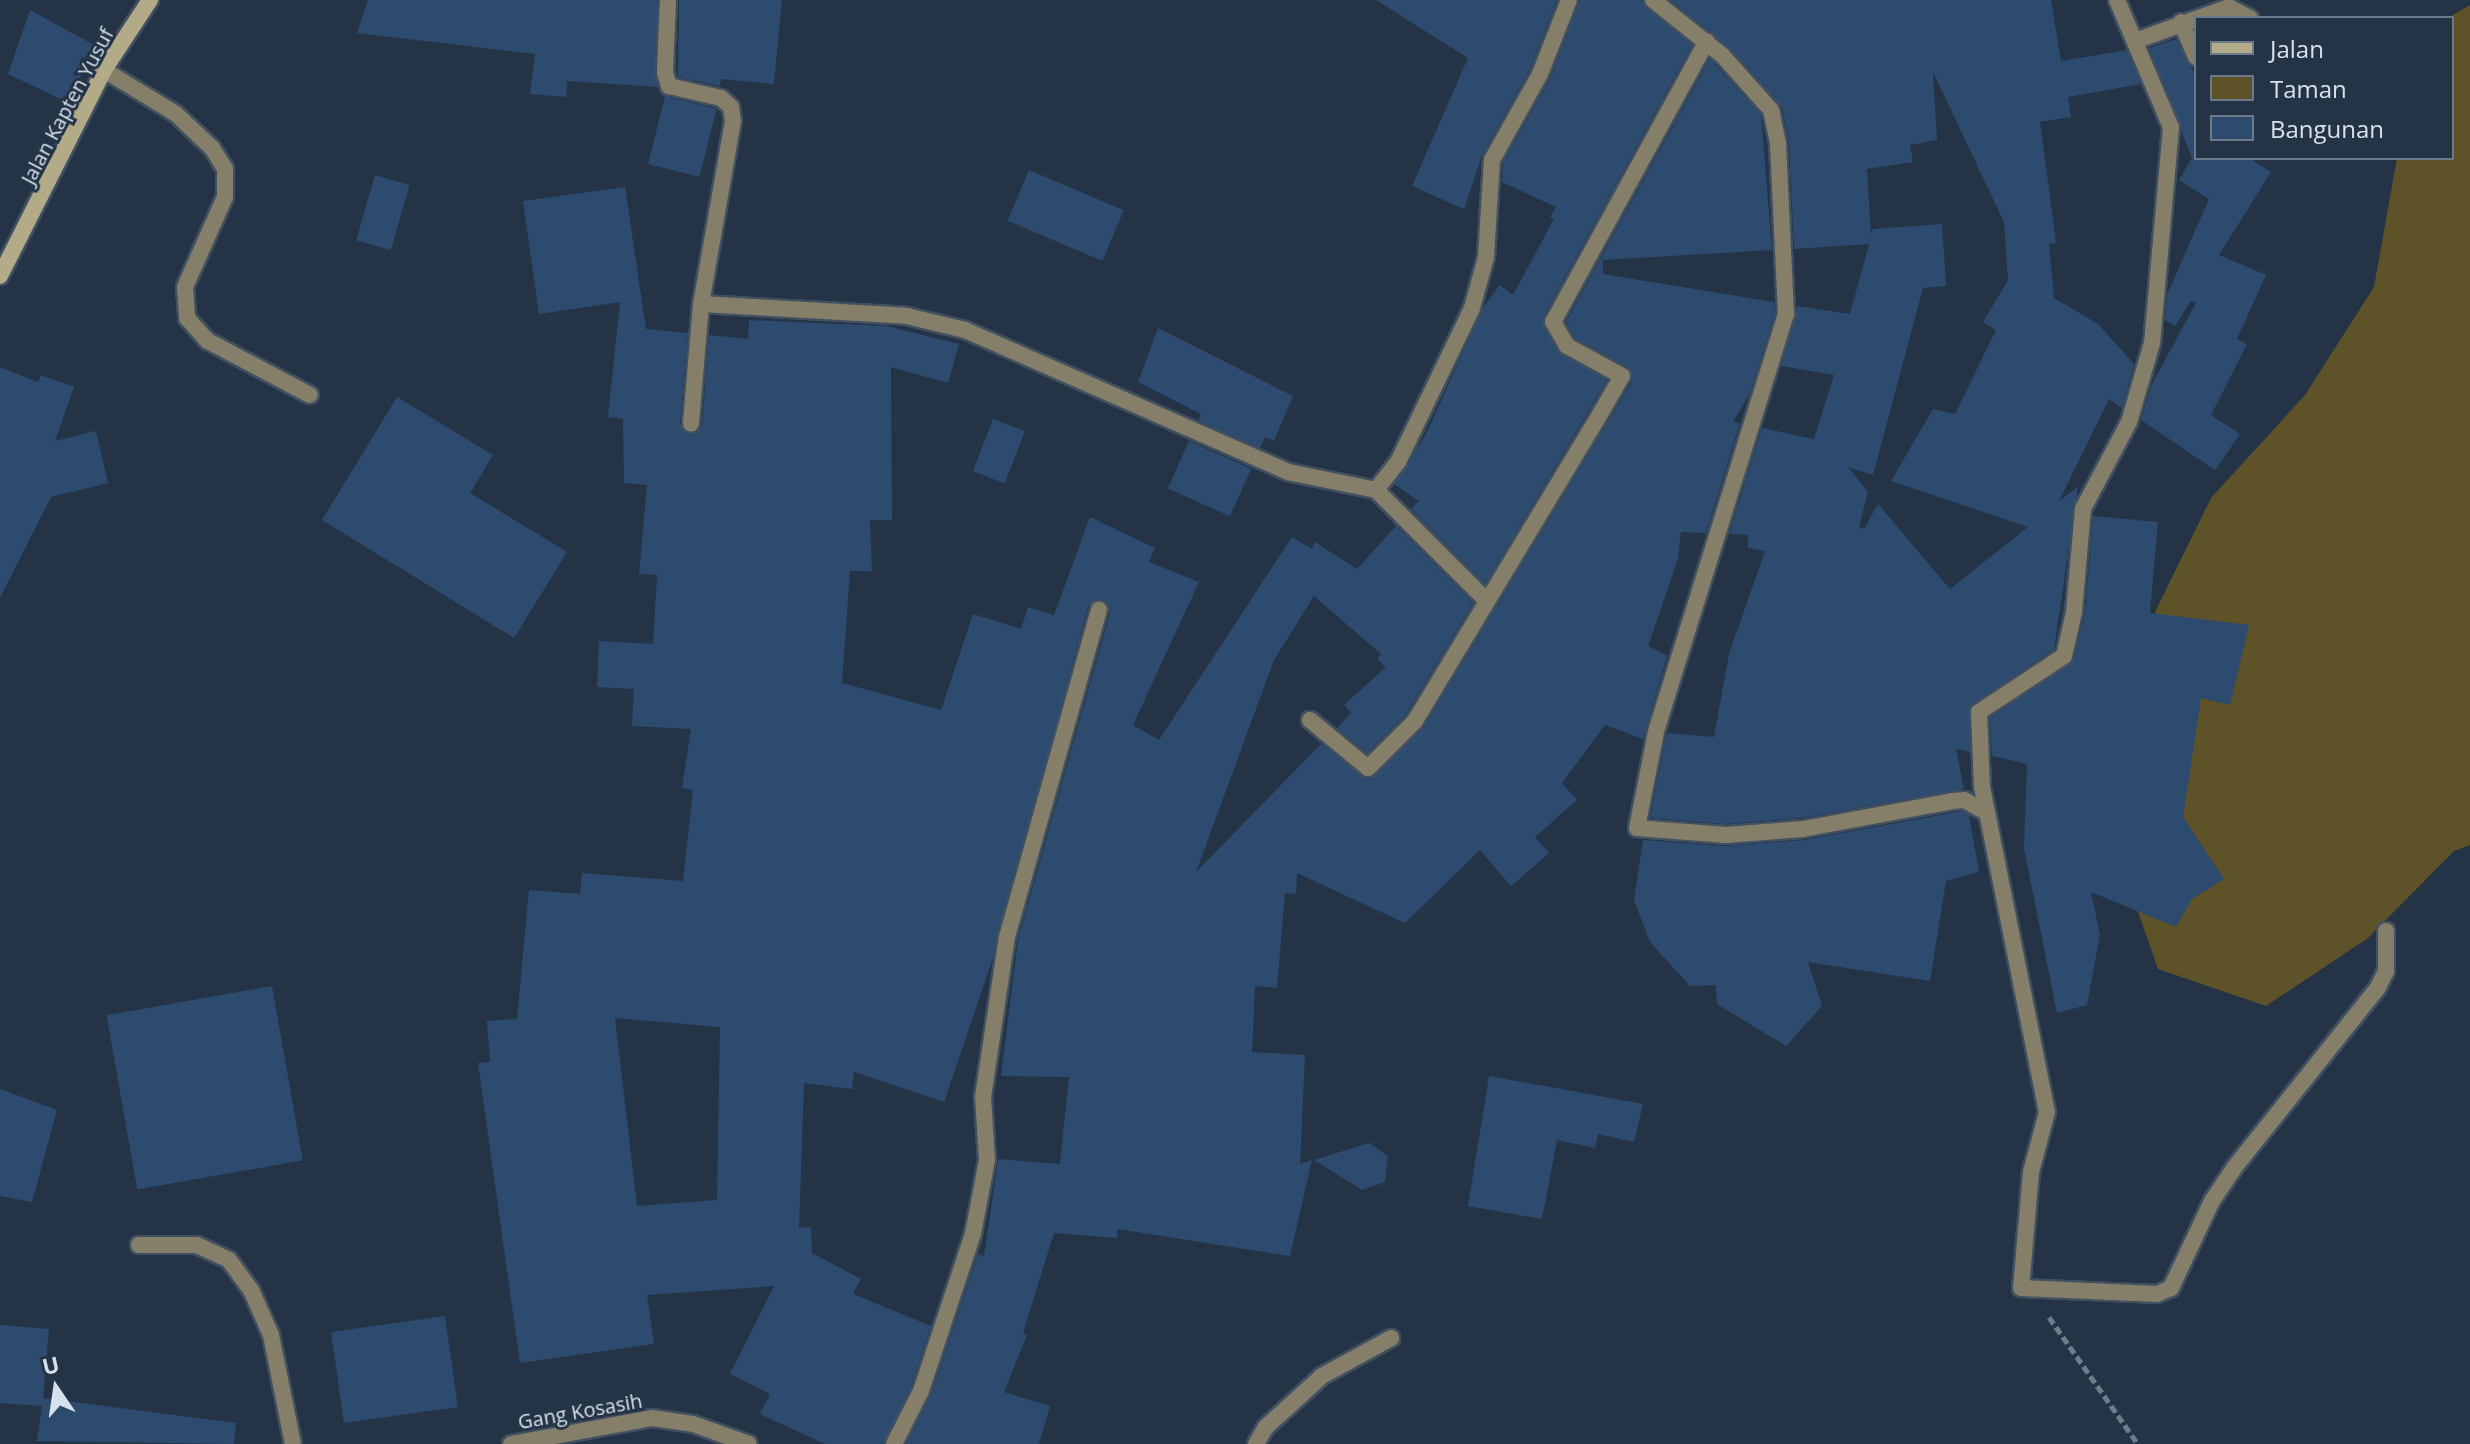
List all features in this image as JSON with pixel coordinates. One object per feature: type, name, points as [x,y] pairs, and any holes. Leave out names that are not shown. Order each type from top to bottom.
[{"type":"main road","name":"Jalan Kapten Yusuf","points":[[0,276],[104,70],[150,0]]},
{"type":"street","points":[[668,0],[665,73],[669,86],[721,98],[731,107],[733,121],[701,304],[691,424]]},
{"type":"street","points":[[1376,490],[1398,462],[1472,308],[1486,257],[1492,160],[1540,74],[1569,0]]},
{"type":"street","points":[[1653,0],[1707,41],[1771,110],[1778,144],[1786,314],[1657,727],[1637,828],[1726,835],[1803,829],[1964,800],[1987,813]]},
{"type":"street","points":[[2117,0],[2172,138],[2152,343],[2129,422],[2083,509],[2074,612],[2064,656],[1979,712],[1979,768],[2047,1112],[2030,1183],[2021,1288],[2157,1294],[2171,1288],[2212,1201],[2234,1168],[2377,989],[2386,971],[2386,931]]},
{"type":"street","points":[[2200,16],[2229,7],[2246,16]]},
{"type":"street","points":[[2135,41],[2194,18]]},
{"type":"street","points":[[2181,22],[2194,52]]},
{"type":"street","points":[[1310,720],[1368,768],[1415,721],[1622,376],[1567,346],[1553,322],[1707,41]]},
{"type":"street","points":[[104,70],[176,114],[212,148],[225,169],[225,197],[185,287],[187,318],[208,341],[310,395]]},
{"type":"street","points":[[701,304],[936,322],[1288,472],[1376,490],[1486,600]]},
{"type":"street","points":[[894,1444],[921,1391],[973,1234],[987,1160],[983,1097],[1007,937],[1099,610]]},
{"type":"street","points":[[139,1245],[197,1245],[229,1260],[252,1292],[271,1335],[293,1444]]},
{"type":"street","points":[[1256,1444],[1266,1427],[1322,1376],[1391,1338]]},
{"type":"street","name":"Gang Kosasih","points":[[511,1444],[652,1418],[693,1424],[749,1444]]},
{"type":"path","points":[[2021,1288],[2049,1317],[2138,1444]]},
{"type":"green space","points":[[2470,5],[2470,845],[2454,851],[2368,938],[2266,1006],[2158,969],[2120,860],[2128,734],[2156,610],[2211,498],[2305,395],[2374,287],[2397,160],[2454,160],[2454,16],[2451,16]]},
{"type":"building","points":[[368,0],[657,0],[658,87],[567,81],[566,97],[530,94],[535,54],[357,33]]},
{"type":"building","points":[[679,0],[782,0],[774,84],[721,79],[720,86],[678,77]]},
{"type":"building","points":[[1376,0],[1557,0],[1530,69],[1482,155],[1464,209],[1412,186],[1468,58]]},
{"type":"building","points":[[1580,0],[1642,0],[1692,45],[1543,317],[1558,352],[1607,380],[1485,584],[1411,509],[1419,501],[1394,484],[1426,434],[1484,306],[1500,285],[1513,295],[1554,219],[1550,217],[1556,207],[1502,182],[1503,163],[1550,79]]},
{"type":"building","points":[[1671,0],[2051,0],[2061,61],[2127,50],[2141,84],[2068,97],[2071,117],[2040,122],[2056,243],[2049,244],[2054,298],[2098,324],[2134,364],[2122,408],[2109,399],[2059,501],[2078,487],[2054,649],[1970,706],[1970,752],[1956,749],[1964,789],[1802,818],[1726,824],[1650,818],[1667,733],[1714,737],[1729,654],[1765,551],[1748,548],[1748,535],[1729,534],[1762,428],[1814,439],[1834,375],[1781,366],[1797,306],[1850,314],[1869,244],[1794,249],[1789,143],[1782,107],[1730,48]],"holes":[[[1933,72],[2004,222],[2008,280],[1983,322],[1996,330],[1955,414],[1933,409],[1891,481],[2028,527],[1950,589],[1878,504],[1864,529],[1859,527],[1868,492],[1848,467],[1873,475],[1923,288],[1946,286],[1942,224],[1873,229],[1871,234],[1867,169],[1913,162],[1910,145],[1937,140]]]},
{"type":"building","points":[[30,10],[94,45],[69,103],[8,74]]},
{"type":"building","points":[[2176,39],[2194,73],[2194,160],[2252,160],[2271,172],[2219,255],[2266,275],[2237,339],[2247,344],[2211,415],[2240,434],[2215,470],[2141,420],[2152,384],[2196,303],[2191,301],[2175,326],[2165,320],[2167,295],[2209,199],[2179,180],[2192,158],[2149,48]]},
{"type":"building","points":[[1710,59],[1761,115],[1772,250],[1603,260],[1603,274],[1774,302],[1775,313],[1750,393],[1733,422],[1740,423],[1706,533],[1681,532],[1678,559],[1648,646],[1667,656],[1643,739],[1605,725],[1562,783],[1577,800],[1535,837],[1549,853],[1511,886],[1480,850],[1405,923],[1297,873],[1296,894],[1285,893],[1277,988],[1255,986],[1252,1052],[1305,1055],[1300,1164],[1312,1160],[1290,1256],[1117,1229],[1117,1238],[1054,1233],[1023,1333],[1027,1335],[1004,1392],[1050,1406],[1039,1444],[906,1444],[931,1395],[978,1254],[984,1256],[998,1159],[1060,1164],[1069,1077],[1001,1076],[1018,939],[1110,613],[1107,603],[1097,599],[1088,607],[993,958],[944,1102],[854,1072],[852,1089],[804,1083],[799,1228],[811,1227],[812,1253],[861,1279],[853,1294],[931,1326],[911,1387],[883,1444],[825,1444],[760,1414],[770,1394],[730,1374],[774,1286],[647,1295],[654,1344],[520,1363],[478,1063],[490,1062],[487,1021],[517,1019],[529,890],[580,894],[582,873],[683,881],[693,790],[682,788],[691,729],[632,726],[634,689],[597,687],[599,641],[653,644],[657,575],[639,574],[647,485],[624,483],[623,419],[608,417],[620,302],[539,314],[523,201],[625,187],[646,329],[688,333],[680,423],[689,435],[702,425],[709,335],[748,339],[749,320],[887,326],[959,344],[948,383],[891,367],[892,520],[870,520],[872,571],[850,571],[842,683],[941,710],[973,614],[1021,629],[1028,607],[1054,615],[1090,517],[1155,548],[1149,562],[1199,582],[1133,725],[1159,740],[1292,537],[1312,549],[1315,542],[1357,569],[1396,526],[1473,603],[1406,714],[1367,753],[1337,728],[1351,713],[1344,705],[1386,667],[1377,659],[1381,654],[1314,596],[1274,660],[1196,872],[1321,744],[1370,779],[1424,727],[1632,382],[1628,367],[1575,338],[1566,322]],"holes":[[[615,1018],[720,1027],[717,1200],[637,1206]]]},
{"type":"building","points":[[665,96],[716,109],[699,177],[648,164]]},
{"type":"building","points":[[1029,170],[1124,210],[1102,261],[1008,221]]},
{"type":"building","points":[[375,175],[410,185],[391,250],[356,240]]},
{"type":"building","points":[[1158,328],[1293,396],[1274,441],[1265,437],[1260,448],[1198,421],[1201,414],[1138,382]]},
{"type":"building","points":[[0,367],[38,382],[41,375],[74,387],[55,441],[96,431],[108,483],[51,497],[0,598]]},
{"type":"building","points":[[397,397],[493,455],[470,493],[567,552],[514,638],[322,520]]},
{"type":"building","points":[[993,419],[1025,431],[1005,483],[973,471]]},
{"type":"building","points":[[1189,441],[1251,469],[1230,516],[1168,489]]},
{"type":"building","points":[[2093,516],[2158,522],[2150,613],[2249,625],[2230,705],[2201,698],[2183,817],[2224,879],[2192,899],[2176,927],[2091,892],[2100,935],[2087,1005],[2057,1013],[2024,849],[2027,764],[1992,756],[1990,718],[2074,659],[2085,613]]},
{"type":"building","points":[[1962,811],[1969,815],[1979,872],[1946,881],[1930,981],[1808,962],[1822,1006],[1786,1046],[1717,1004],[1716,985],[1690,986],[1650,942],[1634,900],[1643,840],[1725,846],[1804,840]]},
{"type":"building","points":[[272,986],[303,1160],[137,1189],[107,1015]]},
{"type":"building","points":[[1489,1076],[1643,1104],[1634,1142],[1598,1134],[1595,1148],[1557,1140],[1542,1219],[1468,1206]]},
{"type":"building","points":[[0,1089],[57,1110],[32,1202],[0,1196]]},
{"type":"building","points":[[1369,1143],[1388,1156],[1385,1182],[1362,1190],[1314,1160]]},
{"type":"building","points":[[445,1316],[458,1407],[344,1423],[331,1332]]},
{"type":"building","points":[[0,1325],[49,1329],[43,1398],[236,1423],[234,1444],[37,1441],[42,1406],[0,1403]]}]
